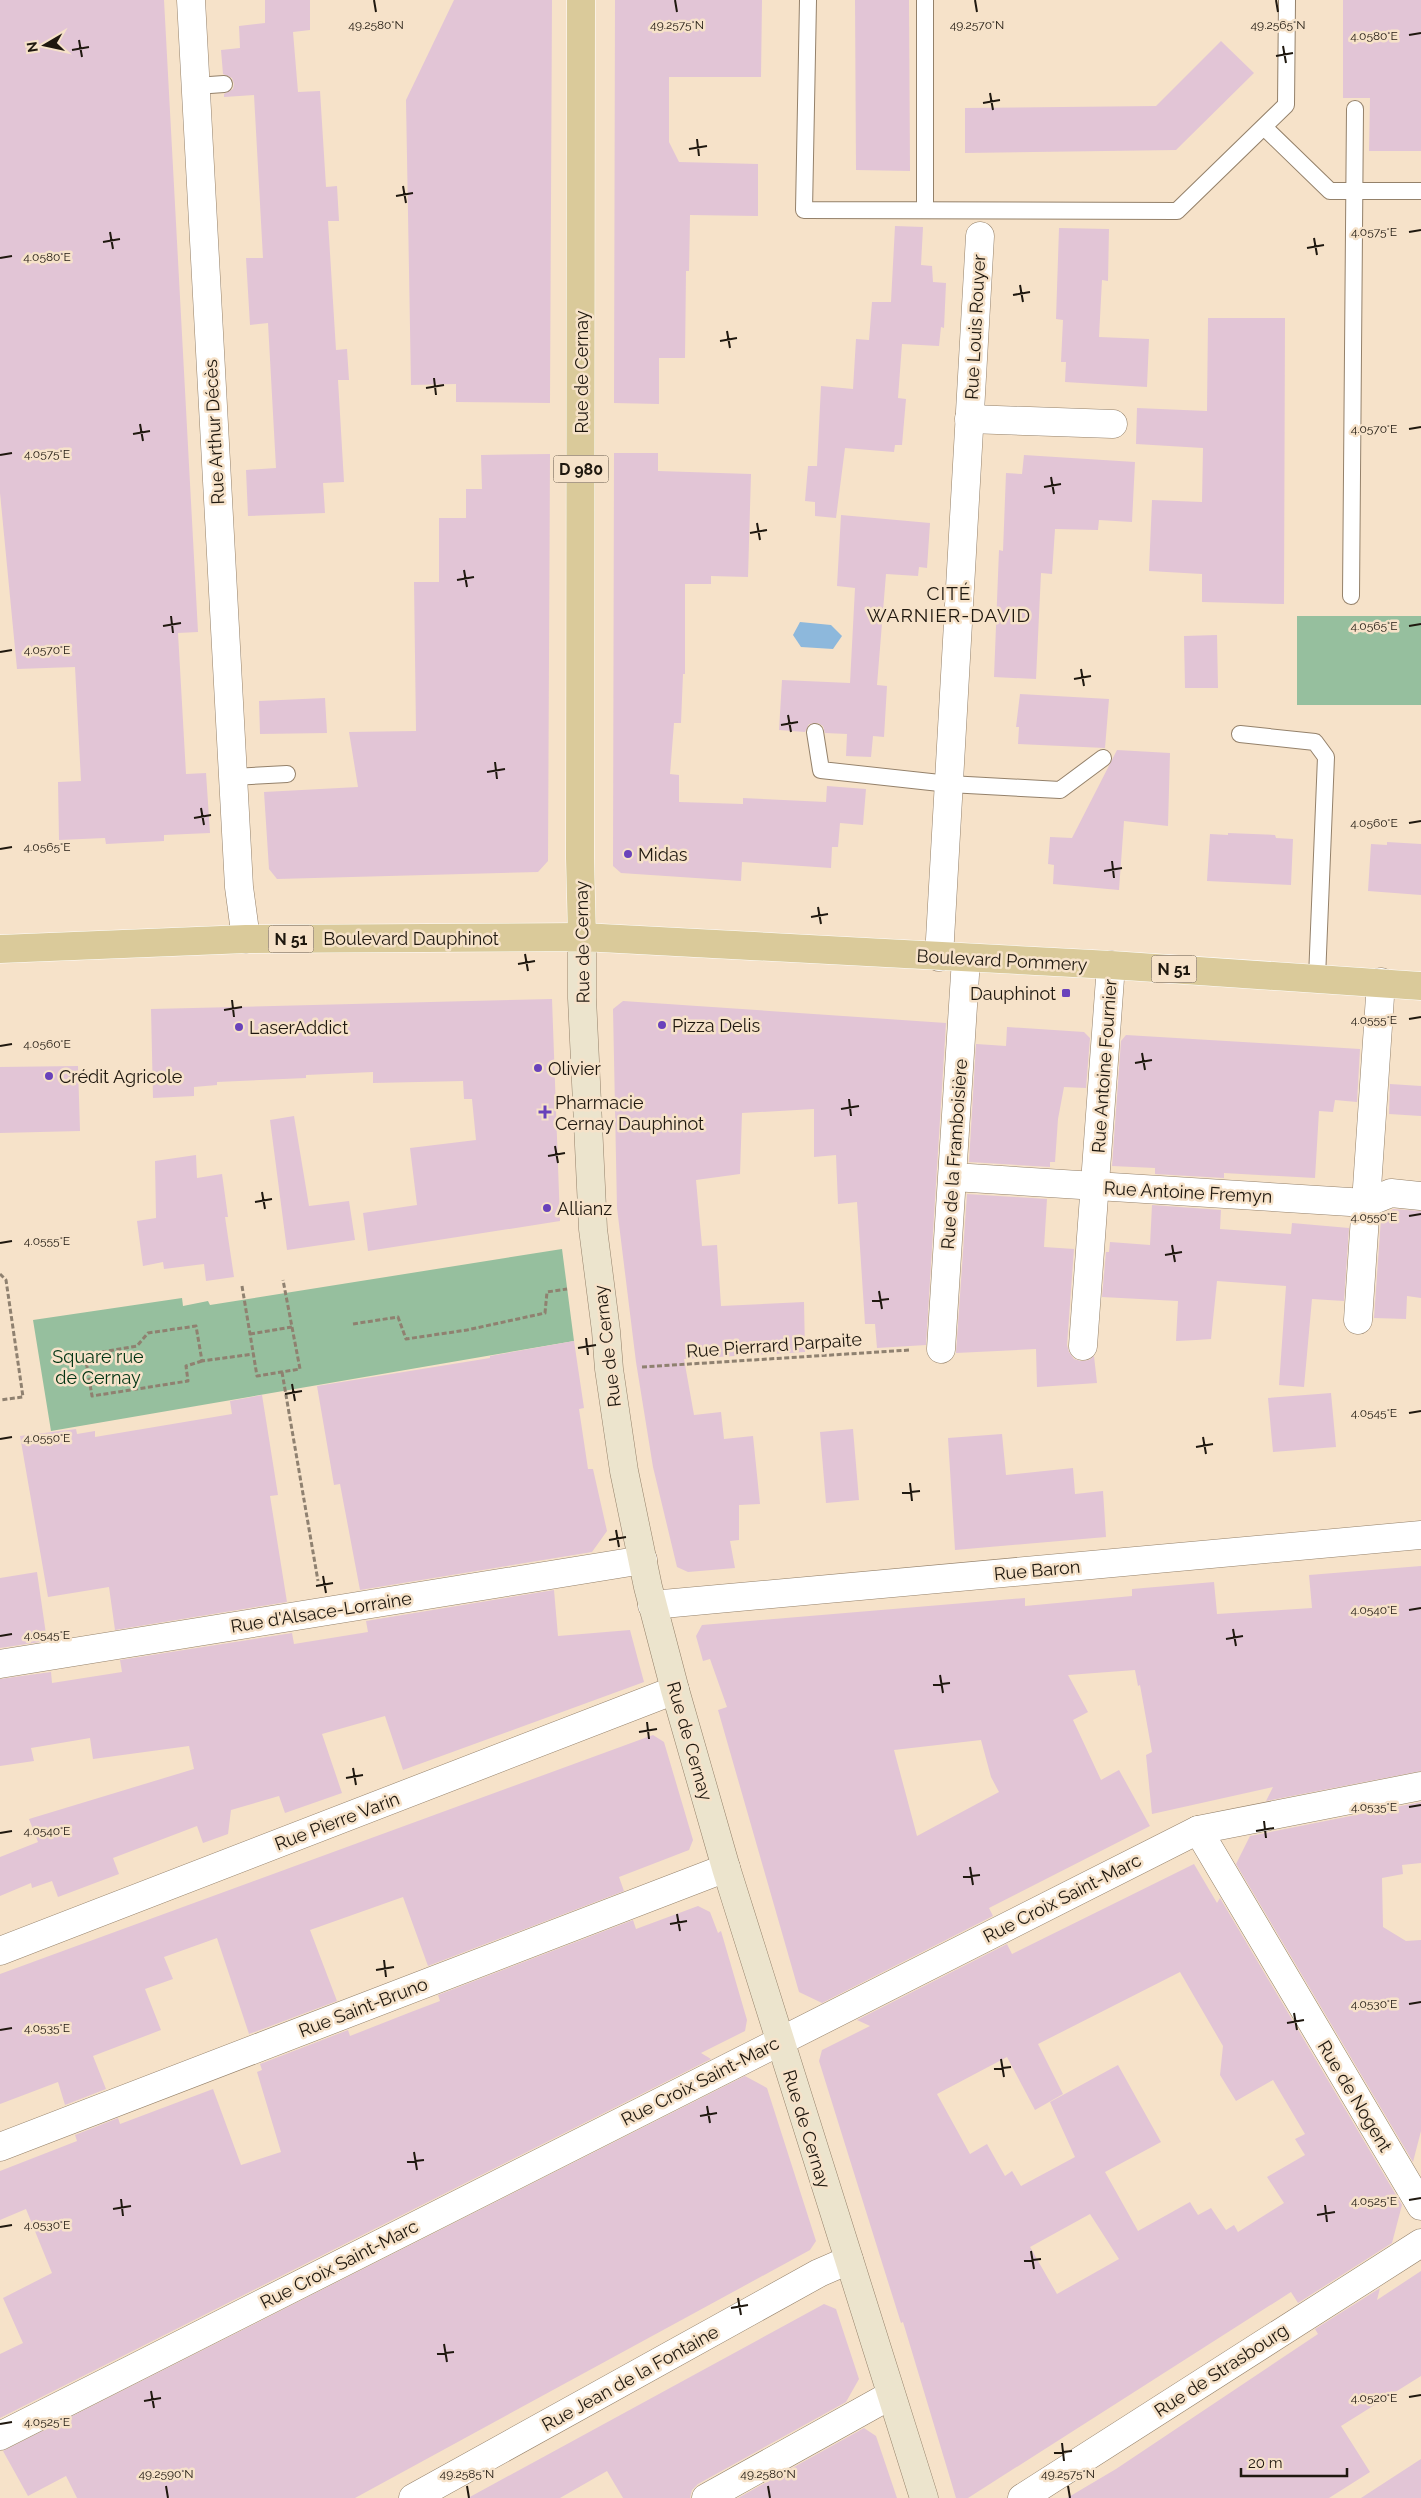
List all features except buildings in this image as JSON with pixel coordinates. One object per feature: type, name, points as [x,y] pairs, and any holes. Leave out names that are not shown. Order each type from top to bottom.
[{"type":"main road","name":"Rue de Cernay","points":[[581,0],[580,858],[582,998],[593,1229],[609,1369],[624,1471],[642,1560],[675,1690],[726,1868],[779,2040],[924,2498]]},
{"type":"main road","name":"Boulevard Dauphinot","points":[[0,949],[246,939],[582,937]]},
{"type":"main road","name":"Boulevard Pommery","points":[[582,937],[966,959],[1111,965],[1421,986]]},
{"type":"street","name":"Rue Arthur Décès","points":[[191,0],[239,887],[246,939]]},
{"type":"street","name":"Rue Louis Rouyer","points":[[939,957],[980,236]]},
{"type":"street","name":"Rue Louis Rouyer","points":[[970,418],[1113,424]]},
{"type":"street","name":"Rue de la Framboisière","points":[[941,1348],[966,959]]},
{"type":"street","name":"Rue Antoine Fournier","points":[[1083,1346],[1111,965]]},
{"type":"street","points":[[1358,1320],[1381,982]]},
{"type":"street","name":"Rue Antoine Fremyn","points":[[952,1178],[1366,1202],[1391,1193],[1421,1196]]},
{"type":"street","name":"Rue Baron","points":[[652,1604],[1421,1535]]},
{"type":"street","name":"Rue d'Alsace-Lorraine","points":[[0,1664],[642,1560]]},
{"type":"street","name":"Rue Pierre Varin","points":[[0,1951],[675,1690]]},
{"type":"street","name":"Rue Croix Saint-Marc","points":[[0,2436],[779,2040],[1198,1830],[1421,1786]]},
{"type":"street","name":"Rue de Nogent","points":[[1198,1830],[1421,2206]]},
{"type":"street","name":"Rue Saint-Bruno","points":[[0,2147],[726,1868]]},
{"type":"street","name":"Rue de Strasbourg","points":[[1022,2498],[1421,2243]]},
{"type":"street","name":"Rue Jean de la Fontaine","points":[[412,2498],[811,2278],[849,2260]]},
{"type":"street","points":[[706,2498],[891,2395]]},
{"type":"lane","points":[[808,0],[804,210],[1177,211],[1286,105],[1287,0]]},
{"type":"lane","points":[[925,0],[925,210]]},
{"type":"lane","points":[[196,86],[224,84]]},
{"type":"lane","points":[[1351,596],[1356,191],[1355,109]]},
{"type":"lane","points":[[1264,127],[1330,191],[1421,191]]},
{"type":"lane","points":[[815,732],[821,770],[949,784],[1060,790],[1103,758]]},
{"type":"lane","points":[[1240,734],[1315,742],[1326,756],[1317,978]]},
{"type":"lane","points":[[233,777],[287,774]]},
{"type":"path","points":[[0,1274],[6,1280],[23,1397],[0,1400]]},
{"type":"path","points":[[242,1286],[257,1376],[300,1369],[283,1280]]},
{"type":"path","points":[[353,1324],[398,1317],[406,1339],[467,1330],[545,1313],[547,1292],[575,1285]]},
{"type":"path","points":[[202,1361],[196,1326],[148,1333],[137,1346],[85,1355],[92,1396],[188,1381],[186,1366],[202,1361],[254,1354]]},
{"type":"path","points":[[250,1334],[292,1327]]},
{"type":"path","name":"Rue Pierrard Parpaite","points":[[609,1369],[941,1348]]},
{"type":"path","points":[[282,1372],[322,1612]]},
{"type":"green space","points":[[1297,616],[1421,616],[1421,705],[1297,705]]},
{"type":"green space","name":"Square rue de Cernay","points":[[562,1249],[574,1341],[51,1431],[33,1320],[182,1298],[183,1306],[208,1301],[210,1305]]},
{"type":"water","points":[[800,622],[831,625],[842,636],[833,649],[801,647],[793,635]]},
{"type":"place","name":"Midas","points":[[628,854]]},
{"type":"place","name":"Dauphinot","points":[[1066,993]]},
{"type":"place","name":"Pizza Delis","points":[[662,1025]]},
{"type":"place","name":"LaserAddict","points":[[239,1027]]},
{"type":"place","name":"Olivier","points":[[538,1068]]},
{"type":"place","name":"Crédit Agricole","points":[[49,1076]]},
{"type":"place","name":"Pharmacie Cernay Dauphinot","points":[[545,1112]]},
{"type":"place","name":"Allianz","points":[[547,1208]]},
{"type":"district","name":"CITÉ WARNIER-DAVID","points":[[949,604]]}]
